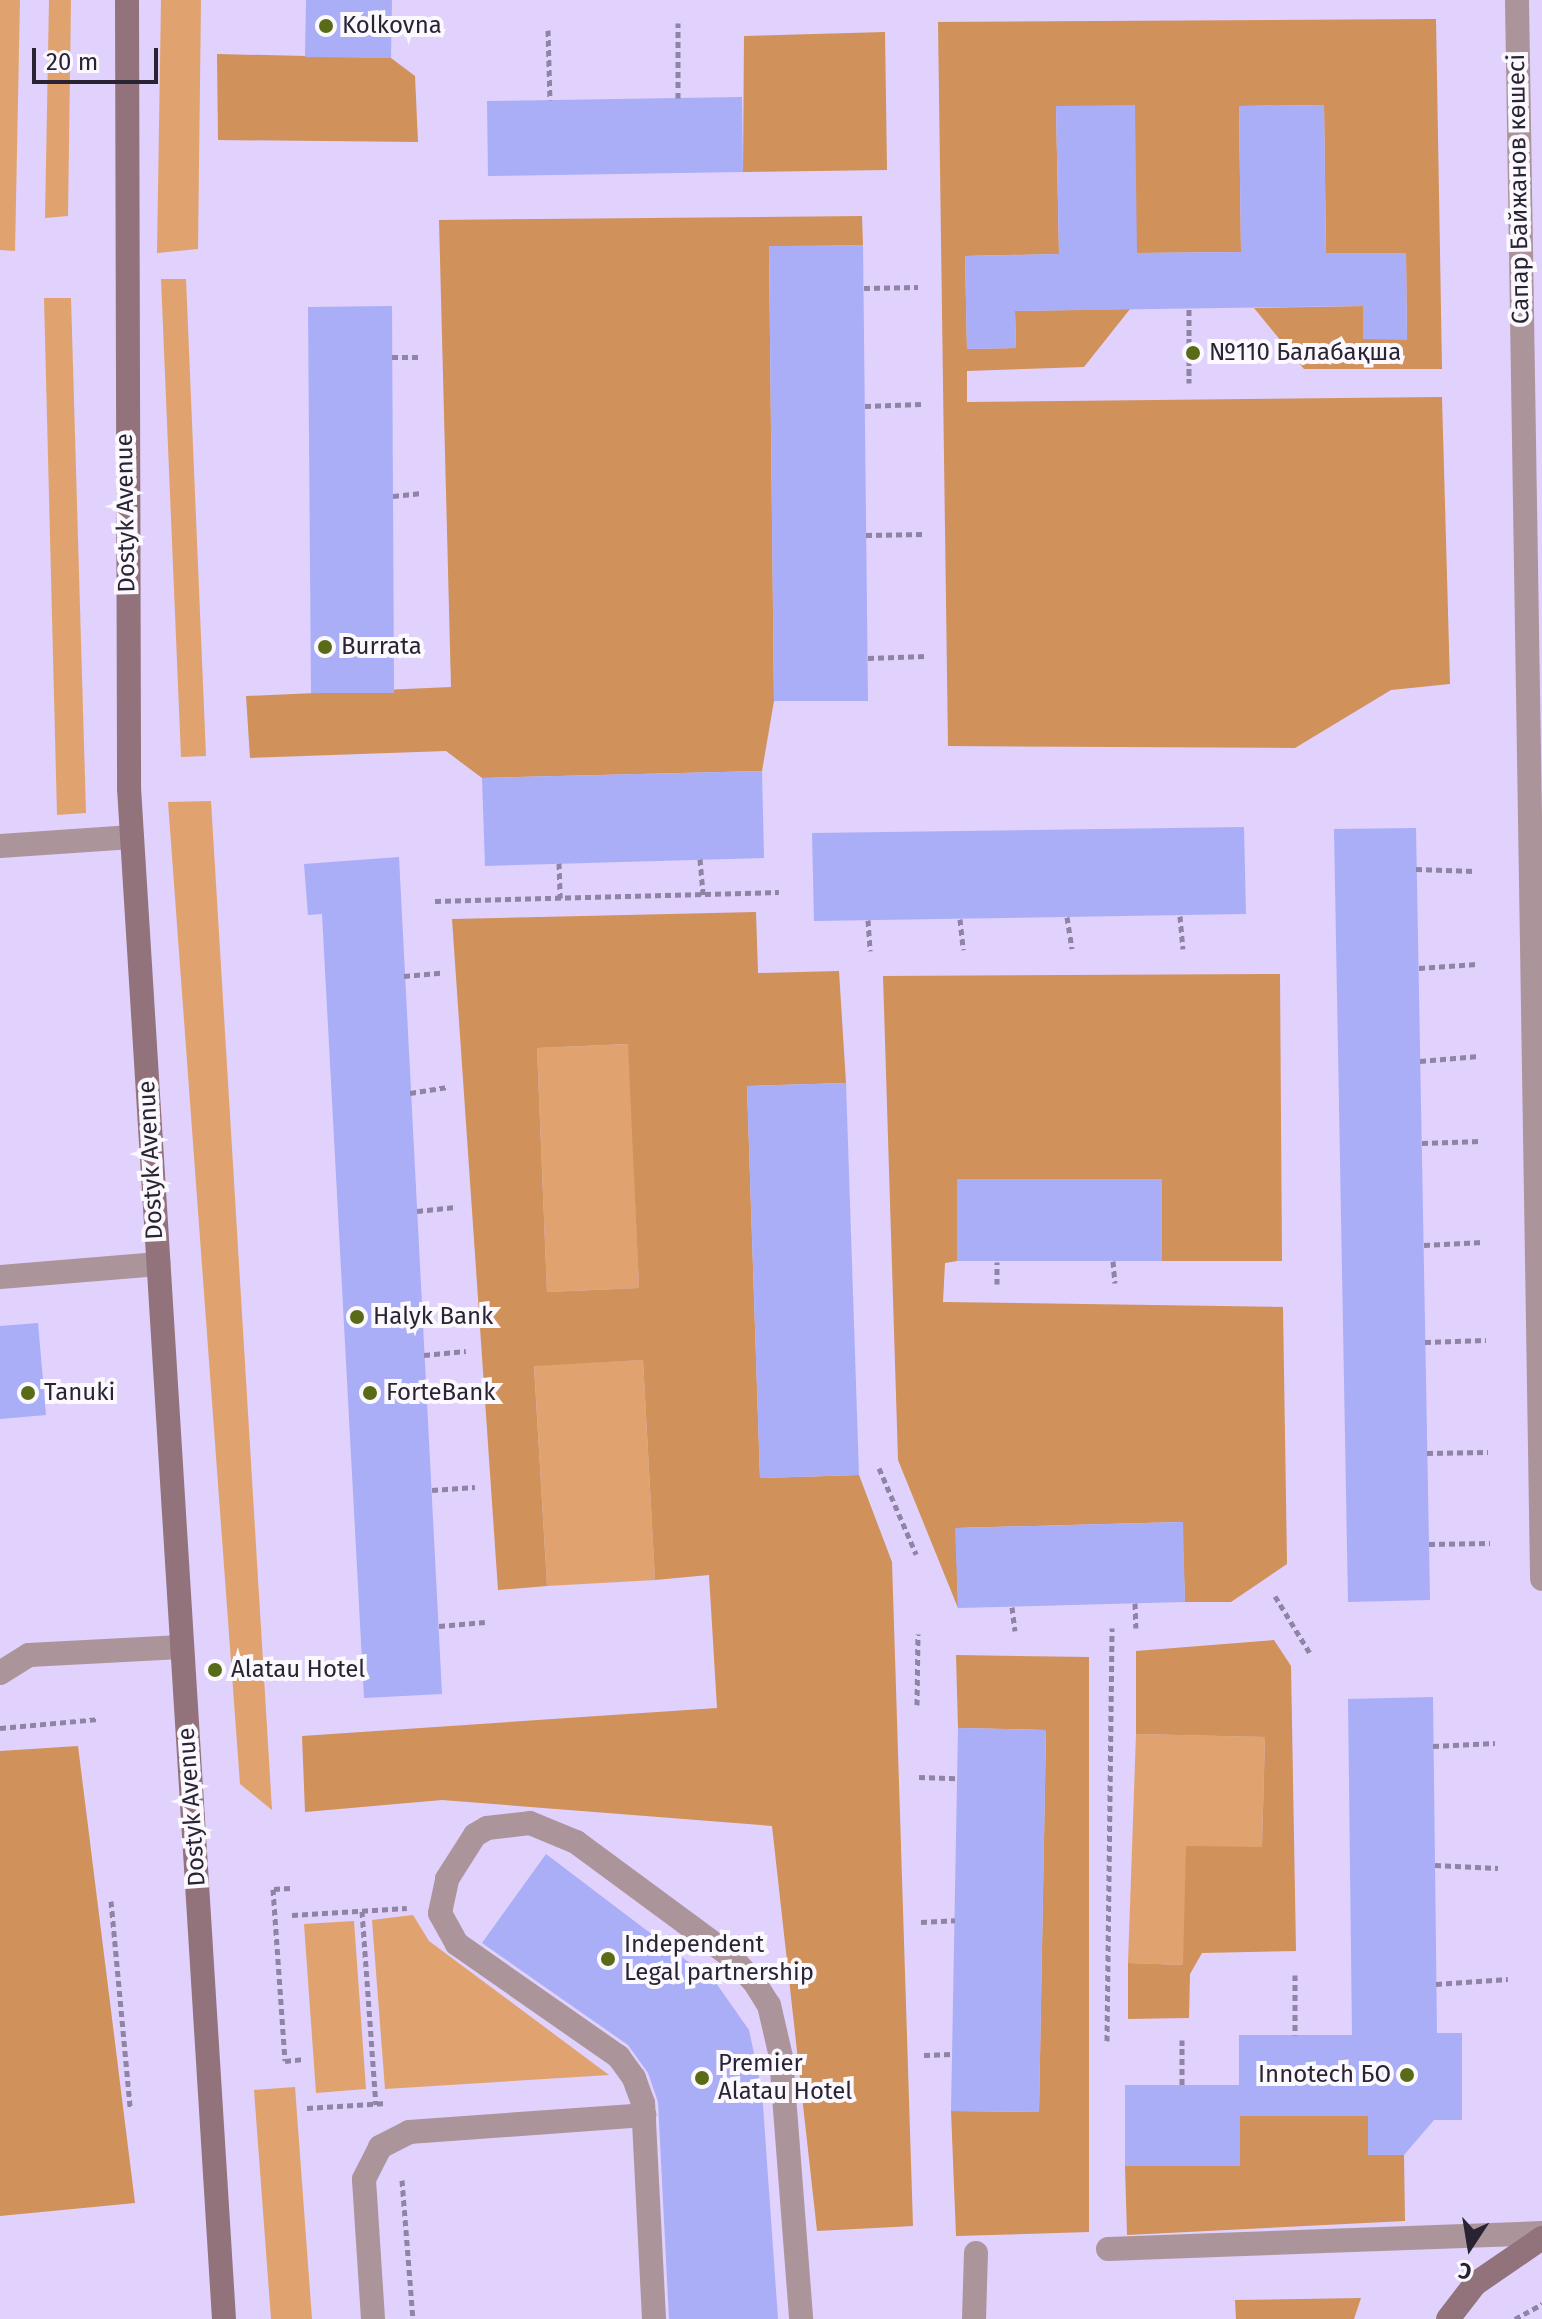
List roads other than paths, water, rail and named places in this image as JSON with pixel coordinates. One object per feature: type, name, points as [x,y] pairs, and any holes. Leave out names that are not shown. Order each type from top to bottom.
[{"type":"main road","name":"Dostyk Avenue","points":[[127,0],[123,274],[132,837],[224,2319]]},
{"type":"main road","points":[[1448,2319],[1475,2284],[1542,2235]]},
{"type":"street","name":"Сапар Байжанов көшесі","points":[[1517,0],[1542,1579]]},
{"type":"street","points":[[0,846],[132,837]]},
{"type":"street","points":[[0,1277],[158,1264]]},
{"type":"street","points":[[0,1673],[29,1655],[181,1647]]},
{"type":"street","points":[[654,2319],[644,2115],[634,2078],[619,2057],[457,1944],[440,1905],[447,1879],[475,1835],[506,1823],[530,1823],[576,1842],[729,1955],[755,1983],[769,2005],[781,2057],[801,2319]]},
{"type":"street","points":[[373,2319],[364,2179],[380,2147],[399,2134],[644,2115]]},
{"type":"street","points":[[1108,2249],[1542,2235]]},
{"type":"street","points":[[974,2319],[976,2253]]},
{"type":"place","name":"Kolkovna","points":[[326,26]]},
{"type":"place","name":"№110 Балабақша","points":[[1193,353]]},
{"type":"place","name":"Burrata","points":[[325,647]]},
{"type":"place","name":"Halyk Bank","points":[[357,1317]]},
{"type":"place","name":"Tanuki","points":[[28,1393]]},
{"type":"place","name":"ForteBank","points":[[370,1393]]},
{"type":"place","name":"Alatau Hotel","points":[[215,1670]]},
{"type":"place","name":"Independent Legal partnership","points":[[608,1959]]},
{"type":"place","name":"Innotech БО","points":[[1407,2075]]},
{"type":"place","name":"Premier Alatau Hotel","points":[[702,2078]]}]
